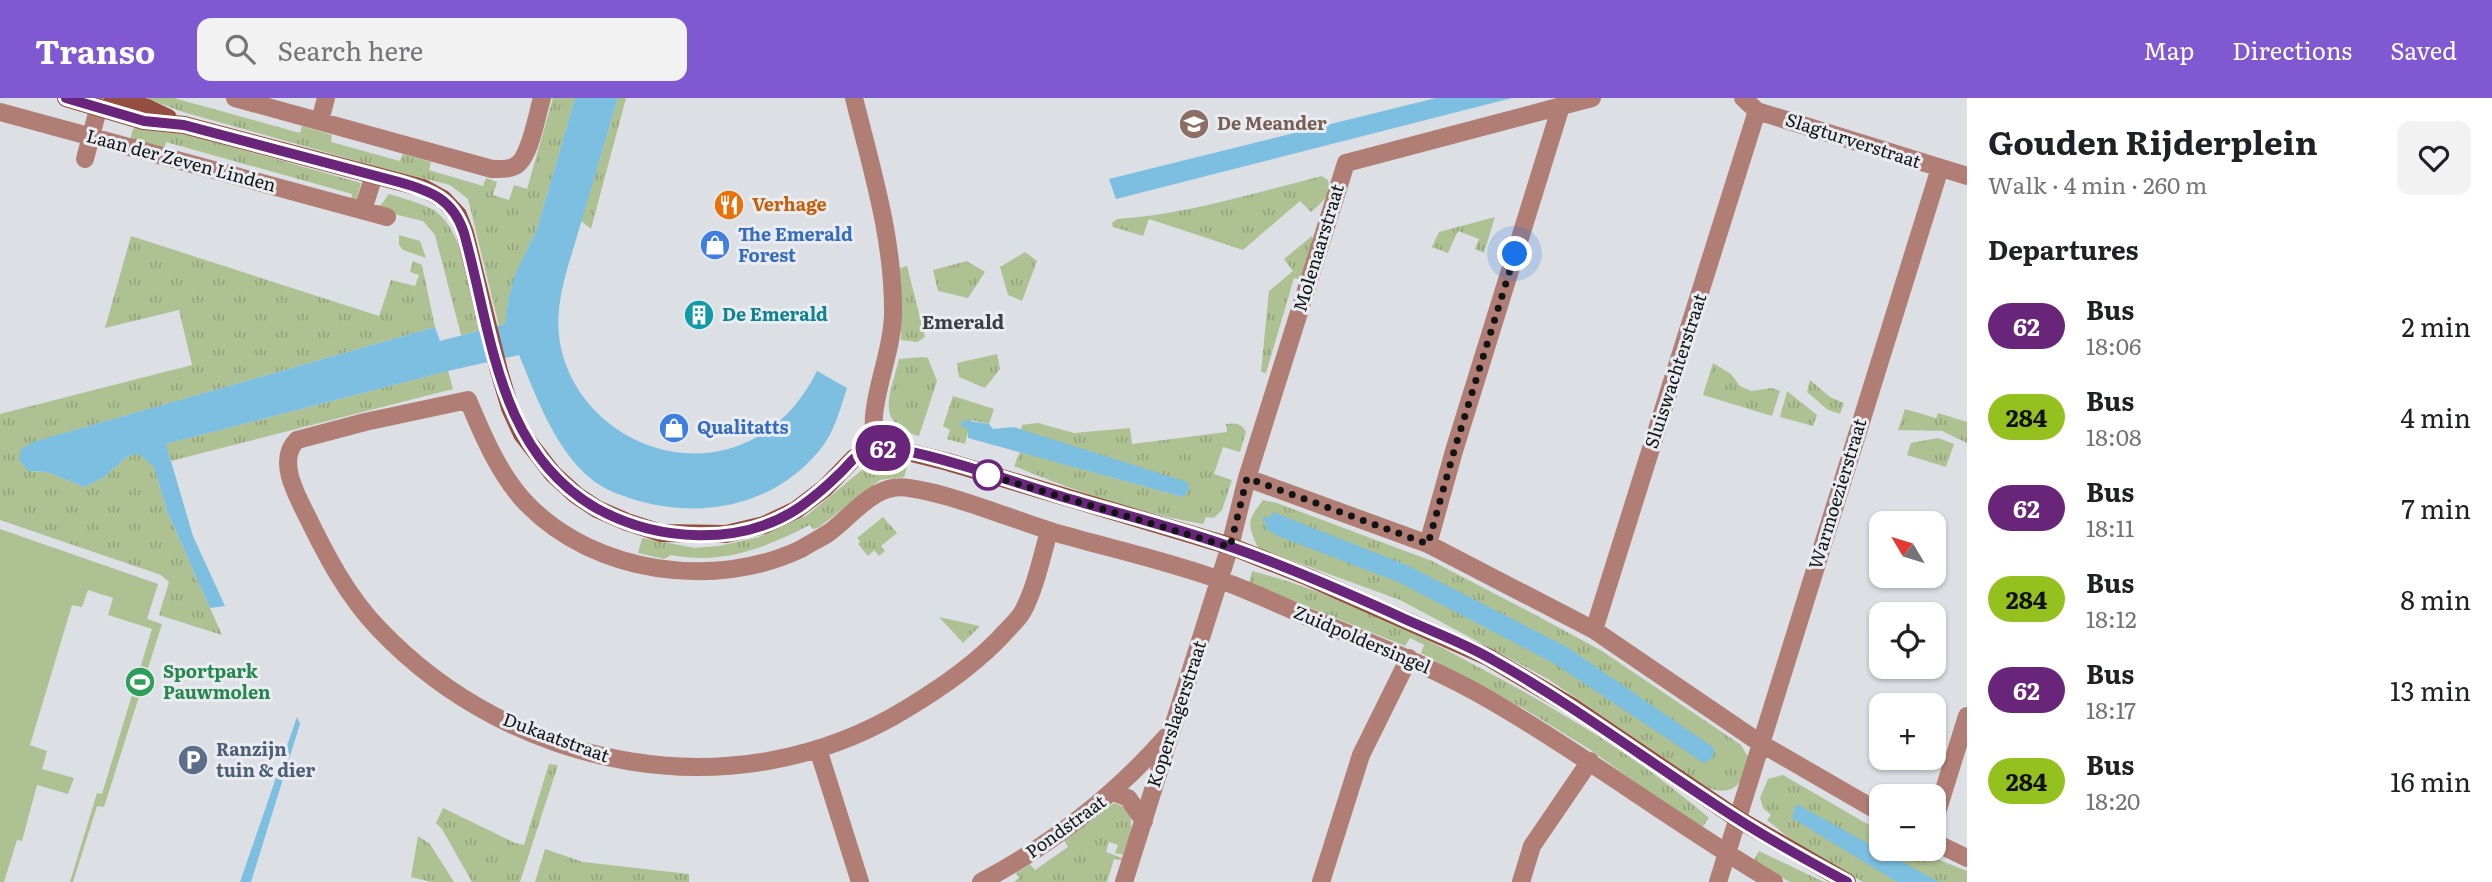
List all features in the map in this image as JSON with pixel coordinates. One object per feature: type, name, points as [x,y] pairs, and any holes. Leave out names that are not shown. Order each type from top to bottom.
[{"type":"street","name":"Laan der Zeven Linden","points":[[66,98],[147,108],[184,125],[423,188],[443,200],[458,215],[499,371],[510,408],[522,434],[552,474],[576,495],[597,509],[627,522],[661,533],[726,534],[764,525],[796,510],[825,488],[854,458],[875,448]]},
{"type":"street","points":[[235,98],[492,169],[517,166],[526,153],[542,98]]},
{"type":"street","points":[[320,121],[326,98]]},
{"type":"street","points":[[854,98],[883,212],[892,287],[890,350],[873,417],[875,448]]},
{"type":"street","points":[[1428,544],[1454,451],[1561,106],[1592,98]]},
{"type":"street","name":"Slagturverstraat","points":[[1743,98],[1757,111],[1967,176]]},
{"type":"street","points":[[85,159],[104,101]]},
{"type":"street","name":"Molenaarstraat","points":[[1230,547],[1247,478],[1346,163],[1561,106]]},
{"type":"street","name":"Sluiswachterstraat","points":[[1594,630],[1757,111]]},
{"type":"street","name":"Laan der Zeven Linden","points":[[0,112],[387,217]]},
{"type":"street","name":"Warmoezierstraat","points":[[1718,882],[1940,169]]},
{"type":"street","points":[[363,211],[374,175]]},
{"type":"street","name":"Zuidpoldersingel","points":[[468,400],[480,430],[510,482],[526,503],[550,525],[583,545],[628,562],[656,568],[693,571],[733,569],[777,559],[827,534],[867,499],[884,490],[897,487],[929,492],[1049,531],[1219,579],[1409,658],[1492,701],[1590,761],[1726,854],[1774,882]]},
{"type":"street","name":"Dukaatstraat","points":[[468,400],[297,440],[288,453],[289,471],[300,503],[351,595],[377,628],[409,658],[449,690],[489,714],[533,734],[606,757],[663,767],[717,768],[768,761],[818,749],[875,728],[965,670],[996,643],[1023,612],[1049,531]]},
{"type":"street","name":"Zuidpoldersingel","points":[[875,448],[888,447],[911,452],[1230,547],[1308,577],[1488,657],[1571,706],[1738,819],[1847,882]]},
{"type":"street","points":[[1247,478],[1428,544],[1594,630],[1760,743],[1869,806]]},
{"type":"street","name":"Koperslagerstraat","points":[[1124,882],[1230,547]]},
{"type":"street","points":[[1321,882],[1362,755],[1409,658]]},
{"type":"street","points":[[1946,784],[1967,716]]},
{"type":"street","name":"Pondstraat","points":[[981,882],[1063,832],[1113,792],[1171,732]]},
{"type":"street","points":[[818,749],[860,882]]},
{"type":"street","points":[[1521,882],[1532,846],[1590,761]]},
{"type":"street","name":"Pondstraat","points":[[1113,792],[1128,798],[1144,821]]},
{"type":"street","points":[[1946,848],[1967,858]]},
{"type":"green space","points":[[146,98],[174,98],[300,133],[302,126],[332,135],[331,142],[400,161],[403,154],[431,162],[429,170],[483,186],[486,178],[497,182],[493,195],[509,200],[514,185],[527,189],[553,98],[575,98],[537,229],[515,276],[508,300],[506,324],[499,326],[468,199],[450,185],[183,112]]},
{"type":"green space","points":[[618,98],[626,98],[591,229],[581,221]]},
{"type":"green space","points":[[140,125],[182,133],[361,183],[356,203],[351,201],[352,194],[166,142],[164,149],[130,139],[133,129]]},
{"type":"green space","points":[[1322,176],[1328,180],[1329,190],[1319,205],[1311,212],[1300,201],[1243,250],[1149,219],[1143,236],[1113,227],[1112,223],[1117,219],[1169,213],[1220,202]]},
{"type":"green space","points":[[389,194],[430,208],[442,217],[451,230],[465,263],[479,331],[461,335],[435,235],[423,221],[377,210]]},
{"type":"green space","points":[[1495,217],[1484,253],[1475,249],[1479,239],[1458,231],[1448,253],[1432,247],[1439,232]]},
{"type":"green space","points":[[399,235],[420,241],[426,258],[403,250],[399,245]]},
{"type":"green space","points":[[131,236],[379,316],[391,280],[415,286],[419,275],[410,272],[413,261],[422,265],[435,327],[37,441],[28,471],[47,472],[84,487],[103,478],[128,456],[139,453],[154,467],[167,511],[222,635],[159,615],[169,582],[161,575],[0,520],[0,414],[192,365],[179,310],[105,328]]},
{"type":"green space","points":[[1312,236],[1301,280],[1294,278],[1266,373],[1261,372],[1269,291],[1293,271],[1284,259]]},
{"type":"green space","points":[[1025,252],[1037,261],[1022,301],[1008,295],[1000,267]]},
{"type":"green space","points":[[967,261],[985,272],[968,298],[938,291],[933,270]]},
{"type":"green space","points":[[907,266],[925,337],[917,342],[901,340],[900,268]]},
{"type":"green space","points":[[997,354],[1000,369],[985,388],[959,377],[957,363]]},
{"type":"green space","points":[[928,358],[937,381],[919,436],[895,423],[889,406],[899,359]]},
{"type":"green space","points":[[1713,363],[1731,374],[1740,386],[1751,391],[1772,388],[1780,391],[1772,416],[1703,395]]},
{"type":"green space","points":[[448,371],[453,389],[171,461],[166,444]]},
{"type":"green space","points":[[1810,380],[1830,397],[1844,403],[1840,414],[1828,410],[1807,392]]},
{"type":"green space","points":[[1787,391],[1817,415],[1813,426],[1780,417]]},
{"type":"green space","points":[[953,396],[994,409],[989,424],[971,420],[965,444],[947,439],[950,430],[943,426]]},
{"type":"green space","points":[[1905,409],[1936,418],[1938,413],[1967,422],[1967,443],[1942,431],[1898,430]]},
{"type":"green space","points":[[1038,423],[1074,433],[1130,428],[1132,444],[1227,432],[1226,424],[1238,424],[1246,432],[1240,452],[1223,447],[1214,474],[1232,480],[1222,510],[1214,518],[1206,517],[1203,524],[1107,500],[1014,466],[1020,452],[1183,497],[1077,448],[1021,430],[1022,425]]},
{"type":"green space","points":[[1938,438],[1954,444],[1946,467],[1907,455],[1911,443]]},
{"type":"green space","points":[[873,461],[908,464],[904,477],[880,480],[818,528],[813,529],[810,525],[760,547],[726,556],[690,558],[671,555],[664,559],[638,553],[642,538],[695,548],[759,537],[806,516]]},
{"type":"green space","points":[[1263,500],[1432,561],[1602,651],[1741,745],[1748,757],[1741,780],[1732,789],[1708,788],[1548,679],[1400,600],[1258,548],[1250,522]]},
{"type":"green space","points":[[883,517],[897,533],[881,546],[885,551],[879,556],[874,550],[868,556],[858,544],[860,541],[857,538]]},
{"type":"green space","points":[[0,529],[158,584],[147,619],[162,624],[104,807],[97,806],[73,882],[70,882],[97,793],[102,794],[152,629],[108,615],[113,598],[88,590],[82,607],[72,605],[30,745],[47,751],[42,769],[74,778],[68,794],[37,785],[22,841],[17,840],[4,882],[0,882]]},
{"type":"green space","points":[[1252,571],[1342,601],[1482,669],[1600,737],[1683,796],[1709,818],[1701,829],[1589,749],[1526,710],[1421,653],[1424,645],[1410,638],[1405,646],[1249,583]]},
{"type":"green space","points":[[939,617],[980,626],[963,643]]},
{"type":"green space","points":[[549,764],[558,765],[520,882],[472,882],[436,823],[443,808],[524,845]]},
{"type":"green space","points":[[1783,775],[1869,825],[1869,861],[1942,861],[1967,871],[1967,882],[1863,882],[1794,842],[1767,820],[1771,815],[1763,808],[1760,798],[1768,779]]},
{"type":"green space","points":[[1114,803],[1127,808],[1131,826],[1123,855],[1115,853],[1118,845],[1109,842],[1106,852],[1122,858],[1114,859],[1107,882],[1014,882],[1019,878],[1016,873],[1030,864],[1035,870],[1068,847],[1064,840]]},
{"type":"green space","points":[[418,836],[430,844],[454,882],[431,882],[411,877]]},
{"type":"green space","points":[[545,849],[583,862],[689,874],[689,882],[535,882]]},
{"type":"green space","points":[[1759,851],[1824,882],[1790,882],[1753,861]]},
{"type":"water","points":[[575,98],[618,98],[561,294],[559,336],[567,368],[583,397],[605,420],[632,438],[662,449],[693,453],[726,450],[767,431],[792,409],[817,371],[847,388],[829,437],[801,469],[781,484],[736,503],[688,508],[639,501],[605,488],[581,470],[569,456],[549,424],[519,355],[166,444],[193,536],[225,606],[210,608],[167,511],[154,467],[139,454],[128,456],[103,478],[84,487],[47,472],[28,471],[19,460],[21,449],[36,441],[435,327],[440,341],[505,324],[515,275],[537,229]]},
{"type":"water","points":[[1436,98],[1512,98],[1116,199],[1109,179]]},
{"type":"water","points":[[963,420],[989,424],[993,429],[1014,427],[1187,482],[1190,489],[1183,497],[968,438],[968,429],[961,426]]},
{"type":"water","points":[[1273,512],[1409,566],[1567,647],[1714,748],[1712,757],[1704,763],[1555,664],[1398,582],[1278,536],[1265,528],[1267,523],[1262,521],[1264,516],[1269,518]]},
{"type":"water","points":[[297,717],[300,724],[251,882],[240,882]]},
{"type":"water","points":[[1796,804],[1869,844],[1869,861],[1900,861],[1939,882],[1897,882],[1792,818]]},
{"type":"bus line","name":"62","points":[[66,98],[144,121],[184,125],[423,188],[443,200],[458,215],[499,371],[510,408],[522,434],[552,474],[597,509],[661,533],[726,534],[764,525],[796,510],[825,488],[864,451],[888,447],[947,462],[1230,547],[1308,577],[1488,657],[1571,706],[1738,819],[1847,882]]},
{"type":"place","name":"De Meander","points":[[1194,124]]},
{"type":"place","name":"Verhage","points":[[729,205]]},
{"type":"place","name":"The Emerald Forest","points":[[715,245]]},
{"type":"place","name":"De Emerald","points":[[699,315]]},
{"type":"place","name":"Qualitatts","points":[[674,428]]},
{"type":"place","name":"Sportpark Pauwmolen","points":[[140,682]]},
{"type":"place","name":"Ranzijn tuin & dier","points":[[193,760]]},
{"type":"district","name":"Emerald","points":[[963,322]]},
{"type":"route","points":[[988,475],[985,474],[1230,547],[1247,478],[1428,544],[1515,254]]}]
